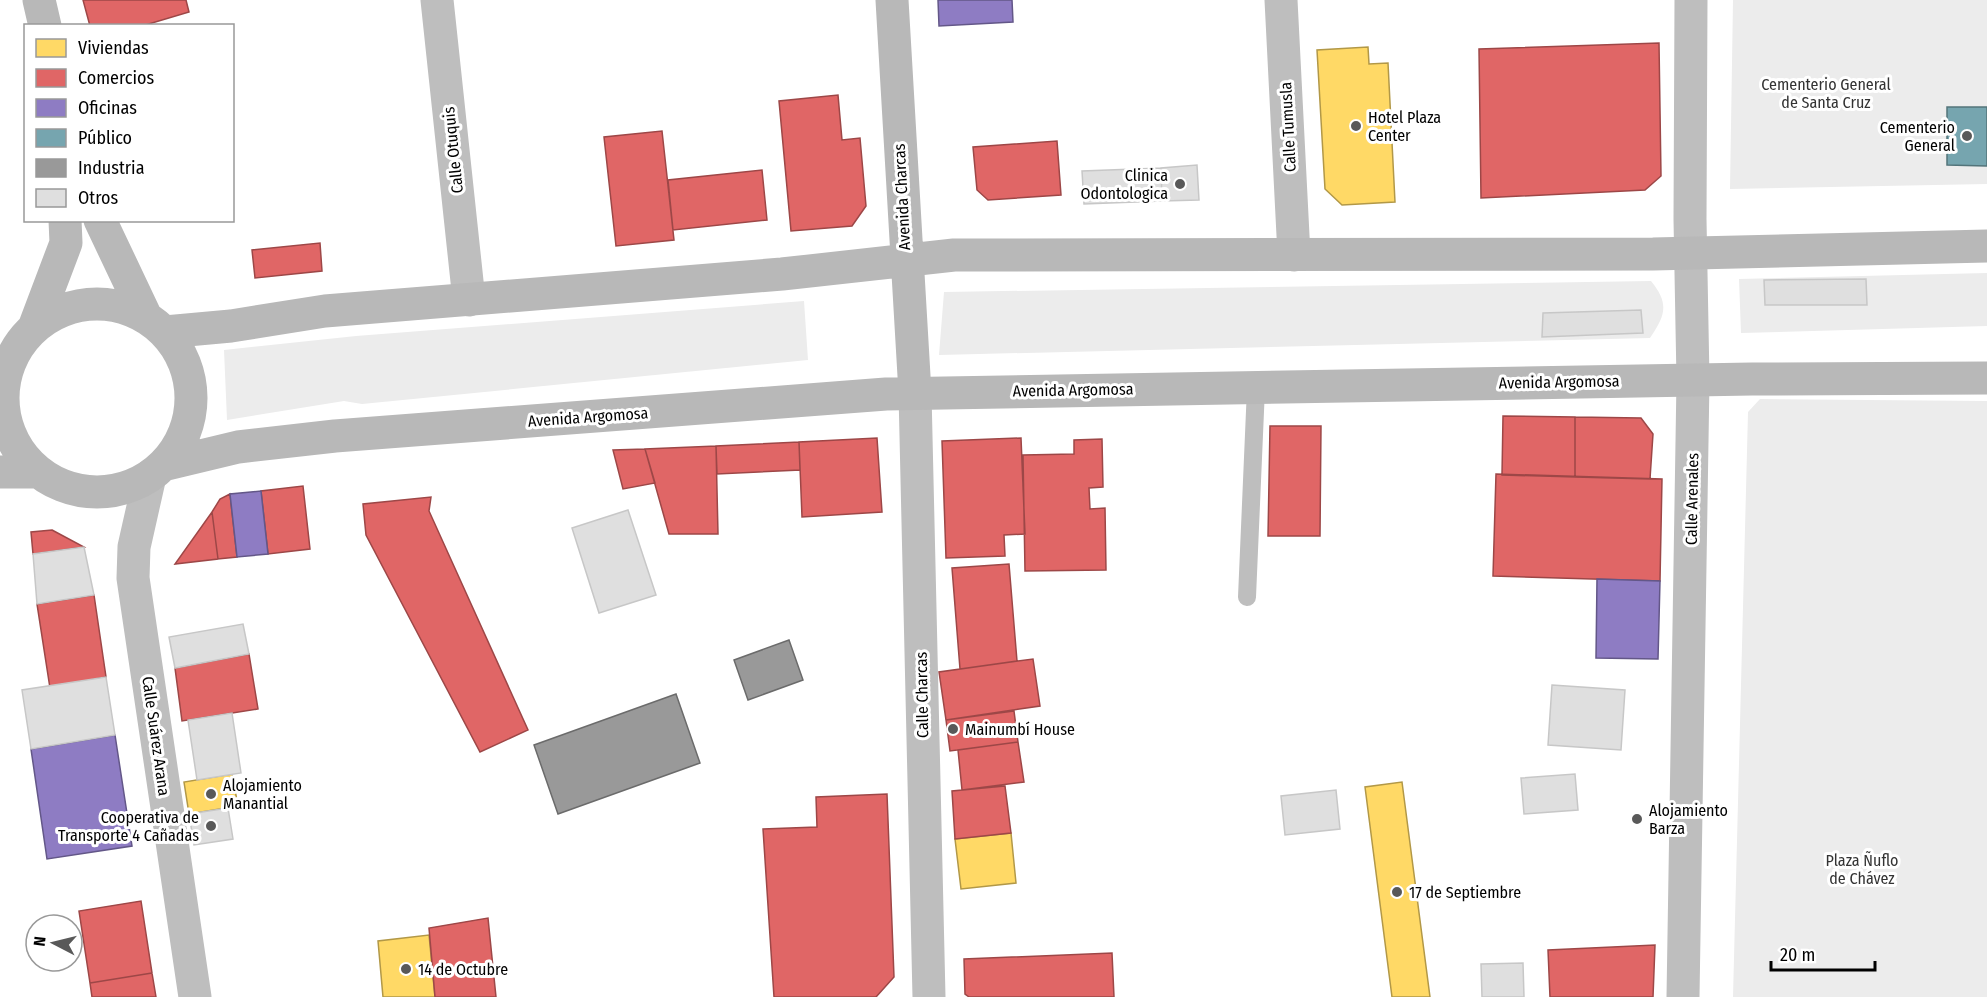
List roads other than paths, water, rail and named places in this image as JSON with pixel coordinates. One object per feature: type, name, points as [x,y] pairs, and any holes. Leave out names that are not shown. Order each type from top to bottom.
[{"type":"main road","points":[[39,0],[45,24]]},
{"type":"main road","name":"Avenida Charcas","points":[[892,0],[915,393]]},
{"type":"main road","points":[[903,200],[916,224],[929,238],[954,255]]},
{"type":"main road","points":[[65,222],[66,243],[20,334],[6,372],[2,399],[6,425],[18,450],[37,471],[57,484],[80,491],[105,492],[128,487],[157,470],[176,449],[186,429],[190,398],[185,366],[177,348],[155,324],[101,222]]},
{"type":"main road","points":[[20,334],[55,312],[78,305],[102,303],[125,307],[155,324],[231,326],[325,311],[782,274],[954,255],[1691,253],[1987,246]]},
{"type":"main road","name":"Avenida Argomosa","points":[[157,470],[238,447],[335,435],[915,393],[1693,380],[1987,378]]},
{"type":"main road","points":[[0,472],[37,471]]},
{"type":"street","name":"Calle Otuquis","points":[[437,0],[470,300]]},
{"type":"street","name":"Calle Tumusla","points":[[1281,0],[1294,255]]},
{"type":"street","name":"Calle Arenales","points":[[1683,997],[1693,380],[1691,0]]},
{"type":"street","name":"Calle Charcas","points":[[915,393],[929,997]]},
{"type":"street","name":"Calle Suárez Arana","points":[[157,470],[134,547],[133,578],[195,997]]},
{"type":"lane","points":[[1247,597],[1256,388]]},
{"type":"place","name":"Hotel Plaza Center","points":[[1356,126]]},
{"type":"place","name":"Cementerio General","points":[[1967,136]]},
{"type":"place","name":"Clinica Odontologica","points":[[1180,184]]},
{"type":"place","name":"Mainumbí House","points":[[953,729]]},
{"type":"place","name":"Alojamiento Manantial","points":[[211,794]]},
{"type":"place","name":"Alojamiento Barza","points":[[1637,819]]},
{"type":"place","name":"Cooperativa de Transporte 4 Cañadas","points":[[211,826]]},
{"type":"place","name":"17 de Septiembre","points":[[1397,892]]},
{"type":"place","name":"14 de Octubre","points":[[406,969]]},
{"type":"park label","name":"Cementerio General de Santa Cruz","points":[[1826,93]]},
{"type":"park label","name":"Plaza Ñuflo de Chávez","points":[[1862,869]]}]
